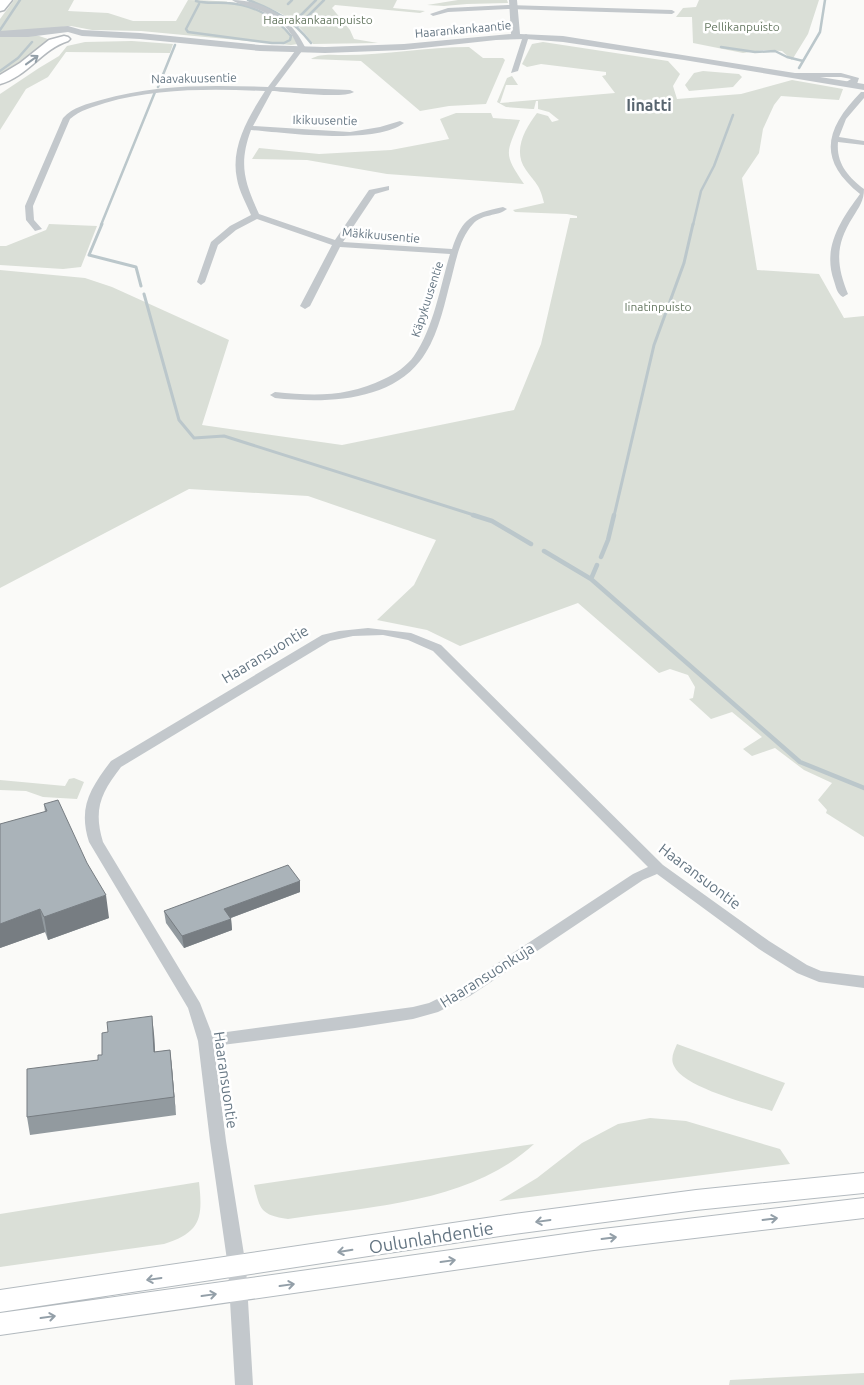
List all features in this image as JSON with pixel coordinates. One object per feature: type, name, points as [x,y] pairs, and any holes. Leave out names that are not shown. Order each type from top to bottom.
[{"type":"highway","points":[[0,8],[6,0]]},
{"type":"highway","points":[[0,80],[24,66],[53,42],[70,37]]},
{"type":"main road","name":"Oulunlahdentie","points":[[0,1301],[533,1222],[696,1200],[864,1183]]},
{"type":"main road","name":"Oulunlahdentie","points":[[0,1324],[594,1240],[864,1208]]},
{"type":"street","points":[[200,282],[214,244],[232,228],[256,216],[240,177],[242,153],[248,128],[270,89],[302,47],[292,28],[281,19],[265,10],[235,0]]},
{"type":"street","points":[[513,2],[521,36],[514,71]]},
{"type":"street","points":[[433,14],[439,10],[458,6],[513,2],[672,12]]},
{"type":"street","name":"Haarankankaantie","points":[[17,34],[64,29],[70,37]]},
{"type":"street","name":"Haarankankaantie","points":[[0,34],[70,37],[122,35],[300,50],[387,48],[521,36],[581,42],[864,86]]},
{"type":"street","name":"Naavakuusentie","points":[[38,229],[30,220],[29,206],[67,118],[71,114],[116,97],[148,90],[179,88],[350,92]]},
{"type":"street","points":[[842,294],[834,274],[834,243],[843,224],[864,193],[851,184],[841,173],[833,156],[834,139],[840,122],[854,103],[864,94]]},
{"type":"street","points":[[854,103],[864,104]]},
{"type":"street","name":"Ikikuusentie","points":[[248,128],[350,134],[400,123]]},
{"type":"street","points":[[834,139],[864,143]]},
{"type":"street","points":[[305,306],[337,244],[372,192],[386,188]]},
{"type":"street","name":"Käpykuusentie","points":[[275,395],[334,398],[369,389],[401,375],[416,360],[426,344],[454,252],[466,229],[477,216],[503,209]]},
{"type":"street","name":"Mäkikuusentie","points":[[256,216],[337,244],[454,252]]},
{"type":"street","name":"Haaransuontie","points":[[244,1385],[237,1267],[218,1141],[206,1041],[195,1007],[96,842],[90,826],[91,810],[96,794],[116,764],[326,638],[363,631],[412,637],[426,641],[437,648],[658,868],[802,969],[819,976],[864,982]]},
{"type":"street","name":"Haaransuonkuja","points":[[206,1041],[355,1022],[433,1008],[465,992],[638,877],[658,868]]},
{"type":"green space","points":[[14,0],[74,0],[68,11],[108,13],[133,21],[176,21],[188,0],[236,3],[263,11],[287,30],[298,44],[291,45],[141,31],[92,30],[71,26],[26,31],[0,31],[0,19]]},
{"type":"green space","name":"Haarakankaanpuisto","points":[[249,0],[397,0],[393,8],[425,11],[420,13],[335,5],[332,8],[350,30],[354,39],[378,43],[313,44],[306,34],[286,16]]},
{"type":"green space","points":[[458,0],[507,0],[508,3],[427,5]]},
{"type":"green space","name":"Pellikanpuisto","points":[[699,0],[819,0],[808,34],[792,60],[782,51],[764,50],[743,53],[693,43],[692,17],[676,17],[683,8],[696,7]]},
{"type":"green space","points":[[0,35],[39,36],[54,41],[0,78]]},
{"type":"green space","points":[[132,41],[173,44],[170,53],[66,52],[48,77],[26,89],[0,130],[0,94],[59,56],[67,46],[85,42]]},
{"type":"green space","name":"Iinatinpuisto","points":[[543,42],[668,61],[680,74],[673,86],[677,99],[741,94],[792,80],[843,89],[839,100],[781,96],[774,105],[763,129],[759,153],[742,178],[757,270],[819,274],[844,318],[864,316],[864,837],[826,813],[827,810],[818,800],[832,783],[804,770],[775,748],[752,756],[743,749],[762,737],[732,712],[711,719],[689,699],[693,698],[695,687],[688,675],[670,669],[659,673],[578,603],[460,646],[427,630],[377,620],[414,585],[436,540],[308,496],[189,489],[0,588],[0,270],[85,278],[112,287],[229,340],[202,425],[342,445],[514,410],[541,344],[570,218],[577,218],[577,216],[515,212],[513,210],[544,203],[539,188],[526,170],[520,155],[522,140],[528,126],[537,113],[548,116],[552,122],[559,120],[549,112],[538,109],[538,101],[536,101],[534,109],[506,107],[497,102],[507,78],[512,76],[518,85],[506,85],[500,103],[615,93],[602,76],[606,75],[606,72],[541,64],[527,67],[522,64],[532,44]]},
{"type":"green space","points":[[469,47],[483,58],[503,58],[505,60],[486,104],[449,106],[420,111],[361,61],[311,59],[327,55],[360,55]]},
{"type":"green space","points":[[703,71],[739,74],[742,77],[733,87],[689,91],[685,85],[694,73]]},
{"type":"green space","points":[[456,113],[491,113],[493,118],[520,120],[509,153],[513,166],[524,184],[387,174],[307,160],[252,159],[259,148],[319,154],[391,150],[449,139],[440,119]]},
{"type":"green space","points":[[49,224],[97,226],[81,267],[63,269],[0,265],[0,246],[6,246],[46,230]]},
{"type":"green space","points":[[74,778],[84,782],[77,799],[43,797],[26,791],[0,790],[0,780],[65,786],[69,779]]},
{"type":"green space","points":[[677,1044],[785,1083],[772,1111],[703,1088],[680,1074],[672,1060]]},
{"type":"green space","points":[[650,1118],[686,1121],[780,1149],[790,1164],[499,1201],[537,1178],[582,1143],[618,1124]]},
{"type":"green space","points":[[534,1144],[508,1164],[480,1179],[450,1190],[418,1199],[352,1210],[288,1219],[272,1216],[260,1206],[254,1185]]},
{"type":"green space","points":[[199,1182],[200,1205],[197,1222],[186,1234],[176,1239],[164,1244],[0,1267],[0,1214]]},
{"type":"green space","points":[[864,1373],[864,1385],[729,1385],[730,1380]]},
{"type":"building","points":[[58,800],[87,863],[106,895],[44,917],[40,909],[0,924],[0,824],[47,811],[44,804]]},
{"type":"building","points":[[288,865],[300,881],[224,909],[231,919],[182,936],[164,911]]},
{"type":"building","points":[[152,1016],[154,1052],[170,1050],[174,1097],[27,1117],[27,1069],[98,1060],[98,1055],[102,1055],[102,1033],[108,1032],[107,1022]]},
{"type":"waterway","points":[[0,30],[20,0]]},
{"type":"waterway","points":[[248,0],[283,17],[311,43]]},
{"type":"waterway","points":[[288,4],[292,0]]},
{"type":"waterway","points":[[294,22],[316,0]]},
{"type":"waterway","points":[[298,26],[324,0]]},
{"type":"waterway","points":[[799,68],[820,32],[825,0]]},
{"type":"waterway","points":[[196,1],[236,4],[254,9],[271,17],[285,29],[291,36],[290,40],[284,43],[272,43],[188,32],[186,29],[199,4]]},
{"type":"waterway","points":[[0,71],[18,58],[32,42]]},
{"type":"waterway","points":[[158,87],[175,45]]},
{"type":"waterway","points":[[721,47],[755,52],[775,51],[787,57],[803,61]]},
{"type":"waterway","points":[[101,225],[155,92]]},
{"type":"waterway","points":[[693,225],[701,191],[714,166],[733,115]]},
{"type":"waterway","points":[[102,224],[89,255],[136,267],[141,286]]},
{"type":"waterway","points":[[614,516],[654,345],[684,263],[693,224]]},
{"type":"waterway","points":[[144,294],[179,420],[194,438],[224,436],[477,516]]},
{"type":"waterway","points":[[473,515],[492,521],[531,544]]},
{"type":"waterway","points":[[601,557],[608,540],[614,515]]},
{"type":"waterway","points":[[544,551],[591,579]]},
{"type":"waterway","points":[[591,579],[597,565]]},
{"type":"waterway","points":[[591,579],[800,762],[864,788]]},
{"type":"district","name":"Iinatti","points":[[649,105]]}]
